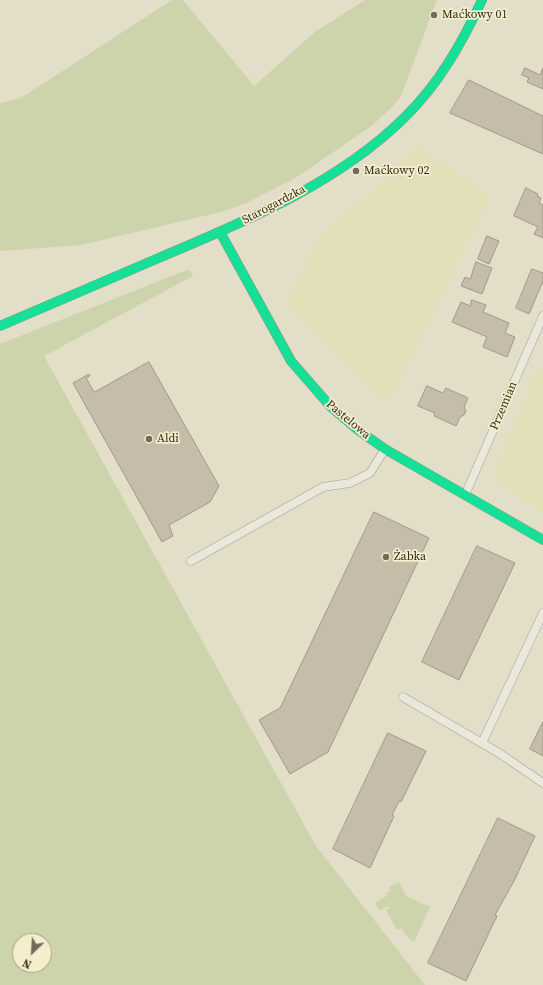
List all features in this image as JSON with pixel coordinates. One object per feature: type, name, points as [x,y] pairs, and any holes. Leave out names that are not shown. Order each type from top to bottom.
[{"type":"main road","name":"Starogardzka","points":[[0,326],[220,232],[299,192],[349,162],[392,130],[431,89],[456,51],[482,0]]},
{"type":"main road","name":"Pastelowa","points":[[220,232],[291,361],[331,407],[358,430],[385,449],[543,540]]},
{"type":"lane","name":"Przemian","points":[[465,496],[543,316]]},
{"type":"lane","points":[[191,561],[324,487],[350,483],[370,473],[385,449]]},
{"type":"lane","points":[[482,743],[543,613]]},
{"type":"lane","points":[[403,697],[482,743],[543,783]]},
{"type":"shaded area","points":[[417,146],[491,195],[387,405],[287,303],[322,231],[390,177]]},
{"type":"shaded area","points":[[537,369],[543,372],[543,514],[499,484],[494,471]]},
{"type":"green space","points":[[172,0],[183,0],[254,86],[315,32],[365,0],[437,0],[401,96],[374,124],[297,177],[246,203],[225,211],[81,245],[0,251],[0,103],[21,98]]},
{"type":"green space","points":[[189,269],[193,276],[44,356],[316,846],[425,985],[0,985],[0,344]]},
{"type":"green space","points":[[399,882],[406,896],[430,907],[414,942],[406,936],[402,928],[397,930],[386,910],[390,908],[389,906],[379,910],[375,902],[387,896],[386,894],[391,891],[389,887]]},
{"type":"building","points":[[525,68],[540,75],[543,68],[543,89],[527,82],[529,78],[522,75]]},
{"type":"building","points":[[469,80],[543,116],[543,154],[450,113]]},
{"type":"building","points":[[526,188],[538,194],[537,196],[541,198],[539,203],[543,205],[543,238],[534,234],[538,227],[514,216]]},
{"type":"building","points":[[487,236],[499,241],[489,264],[478,259]]},
{"type":"building","points":[[476,262],[492,268],[482,294],[461,286],[465,277],[470,279]]},
{"type":"building","points":[[532,269],[543,273],[543,281],[529,314],[516,308]]},
{"type":"building","points":[[472,300],[486,305],[483,312],[509,323],[505,333],[515,337],[507,357],[483,347],[487,337],[452,322],[461,302],[470,306]]},
{"type":"building","name":"Aldi","points":[[149,362],[219,486],[210,502],[169,525],[173,536],[162,542],[73,383],[89,374],[90,376],[86,378],[94,392]]},
{"type":"building","points":[[427,386],[443,393],[446,388],[468,398],[464,407],[466,411],[464,415],[460,417],[456,426],[434,416],[435,413],[418,406]]},
{"type":"building","points":[[374,512],[429,538],[328,752],[290,774],[259,720],[280,708]]},
{"type":"building","points":[[477,546],[515,563],[459,680],[422,662]]},
{"type":"building","points":[[543,722],[543,756],[530,749]]},
{"type":"building","points":[[388,733],[426,751],[401,802],[399,801],[392,815],[394,816],[370,868],[333,849]]},
{"type":"building","points":[[498,818],[535,836],[514,881],[495,915],[497,916],[466,981],[428,963]]},
{"type":"traffic: fast","points":[[0,326],[258,215],[289,199],[350,162],[378,141],[417,105],[449,62],[482,0]]},
{"type":"traffic: fast","points":[[220,232],[291,361],[331,407],[358,430],[385,449],[543,540]]},
{"type":"place","name":"Maćkowy 01","points":[[434,15]]},
{"type":"place","name":"Maćkowy 02","points":[[356,171]]},
{"type":"place","name":"Aldi","points":[[149,439]]},
{"type":"place","name":"Żabka","points":[[386,557]]}]
